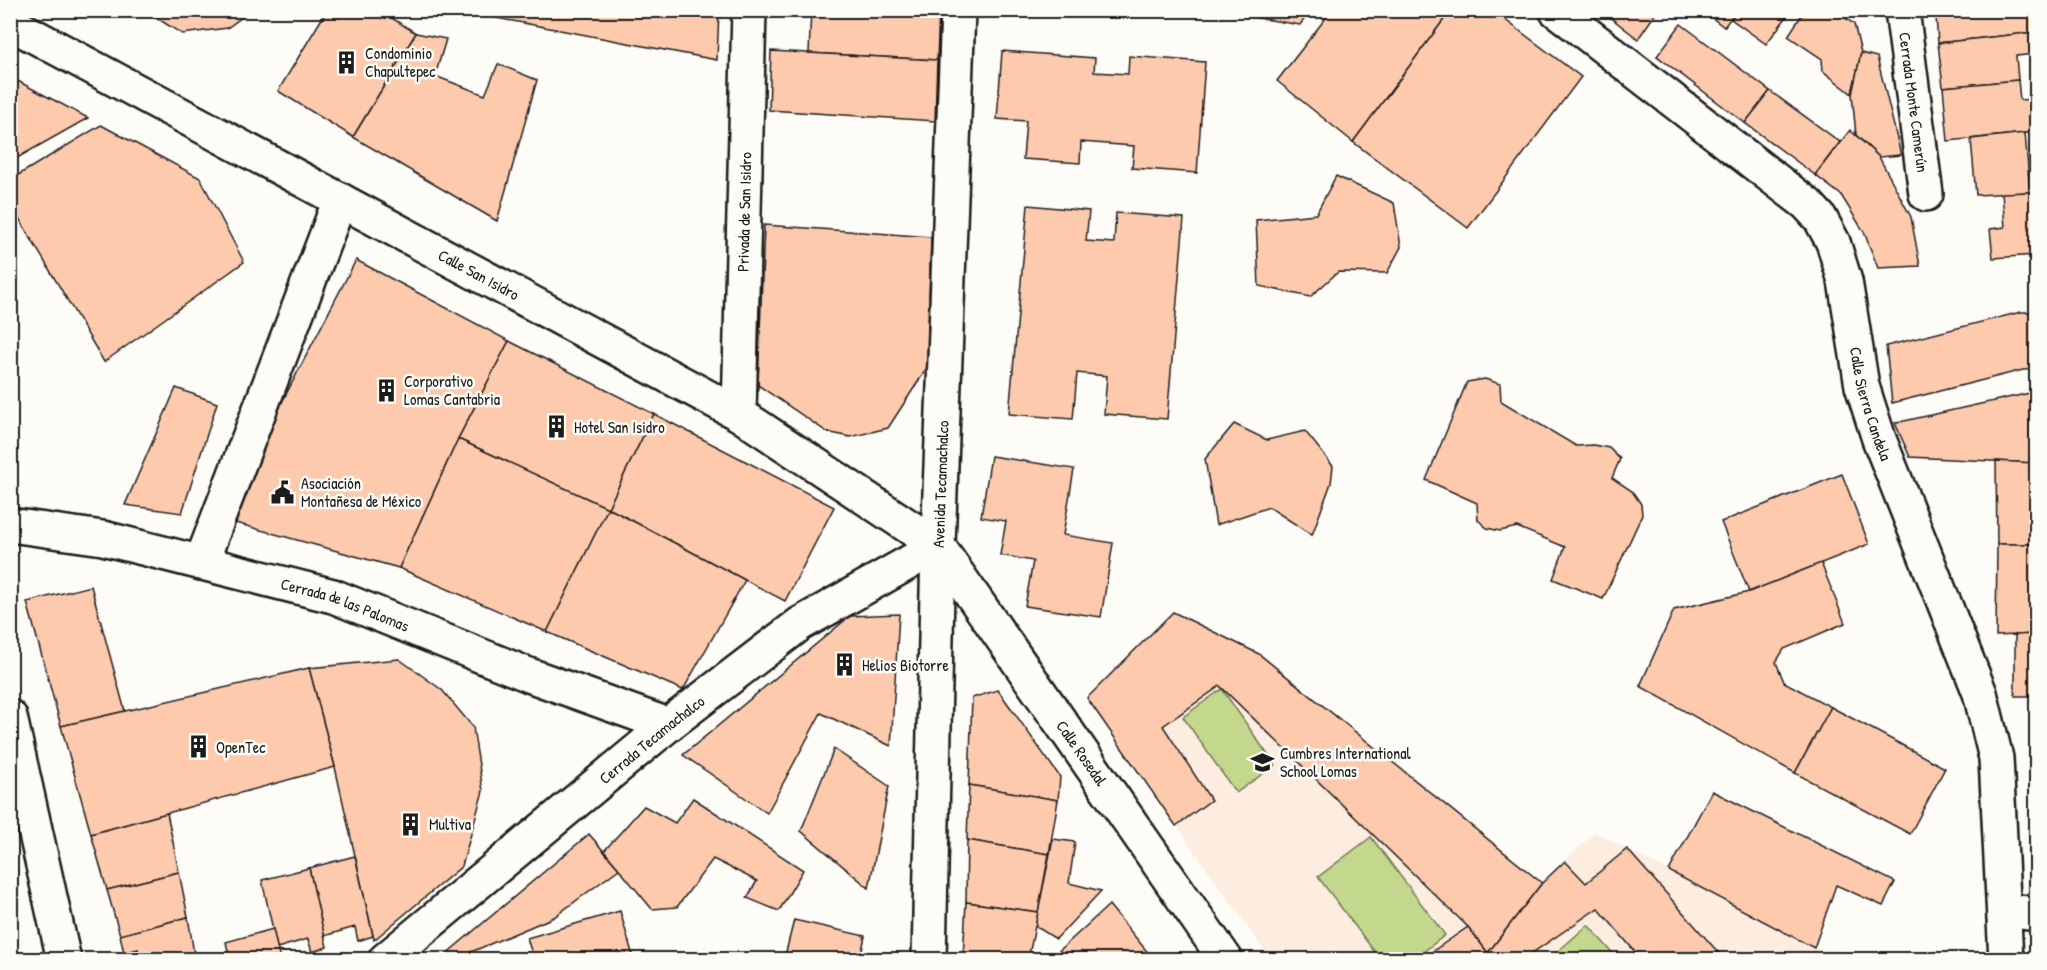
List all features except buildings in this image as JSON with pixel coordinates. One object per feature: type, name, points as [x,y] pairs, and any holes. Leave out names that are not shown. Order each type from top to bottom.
[{"type":"street","name":"Privada de San Isidro","points":[[740,414],[749,10]]},
{"type":"street","name":"Avenida Tecamachalco","points":[[929,960],[938,546],[958,10]]},
{"type":"street","name":"Calle Sierra Candela","points":[[1556,10],[1807,204],[1820,218],[1833,242],[1845,281],[1862,386],[1879,439],[1980,693],[1996,758],[2006,960]]},
{"type":"street","name":"Cerrada Monte Camerún","points":[[1902,10],[1926,194]]},
{"type":"street","name":"Calle San Isidro","points":[[10,23],[740,414],[938,546]]},
{"type":"street","points":[[201,563],[340,200]]},
{"type":"street","name":"Cerrada de las Palomas","points":[[10,525],[103,538],[333,596],[529,675],[668,725]]},
{"type":"street","name":"Cerrada Tecamachalco","points":[[385,960],[668,725],[800,624],[938,546]]},
{"type":"street","name":"Calle Rosedal","points":[[938,546],[1226,960]]},
{"type":"street","points":[[10,717],[64,960]]},
{"type":"street","points":[[2004,910],[2037,914]]},
{"type":"shaded area","name":"Cumbres International School Lomas","points":[[1173,612],[1259,654],[1542,883],[1595,832],[1813,948],[1883,959],[1270,959],[1087,698]]},
{"type":"green space","points":[[1222,689],[1275,765],[1236,793],[1183,717]]},
{"type":"green space","points":[[1371,837],[1445,935],[1414,959],[1380,959],[1318,877]]},
{"type":"green space","points":[[1588,925],[1618,959],[1549,959]]},
{"type":"place","name":"Condominio Chapultepec","points":[[347,62]]},
{"type":"place","name":"Corporativo Lomas Cantabria","points":[[386,390]]},
{"type":"place","name":"Hotel San Isidro","points":[[556,427]]},
{"type":"place","name":"Asociación Montañesa de México","points":[[283,492]]},
{"type":"place","name":"Helios Biotorre","points":[[844,665]]},
{"type":"place","name":"OpenTec","points":[[198,747]]},
{"type":"place","name":"Cumbres International School Lomas","points":[[1262,762]]},
{"type":"place","name":"Multiva","points":[[411,824]]}]
